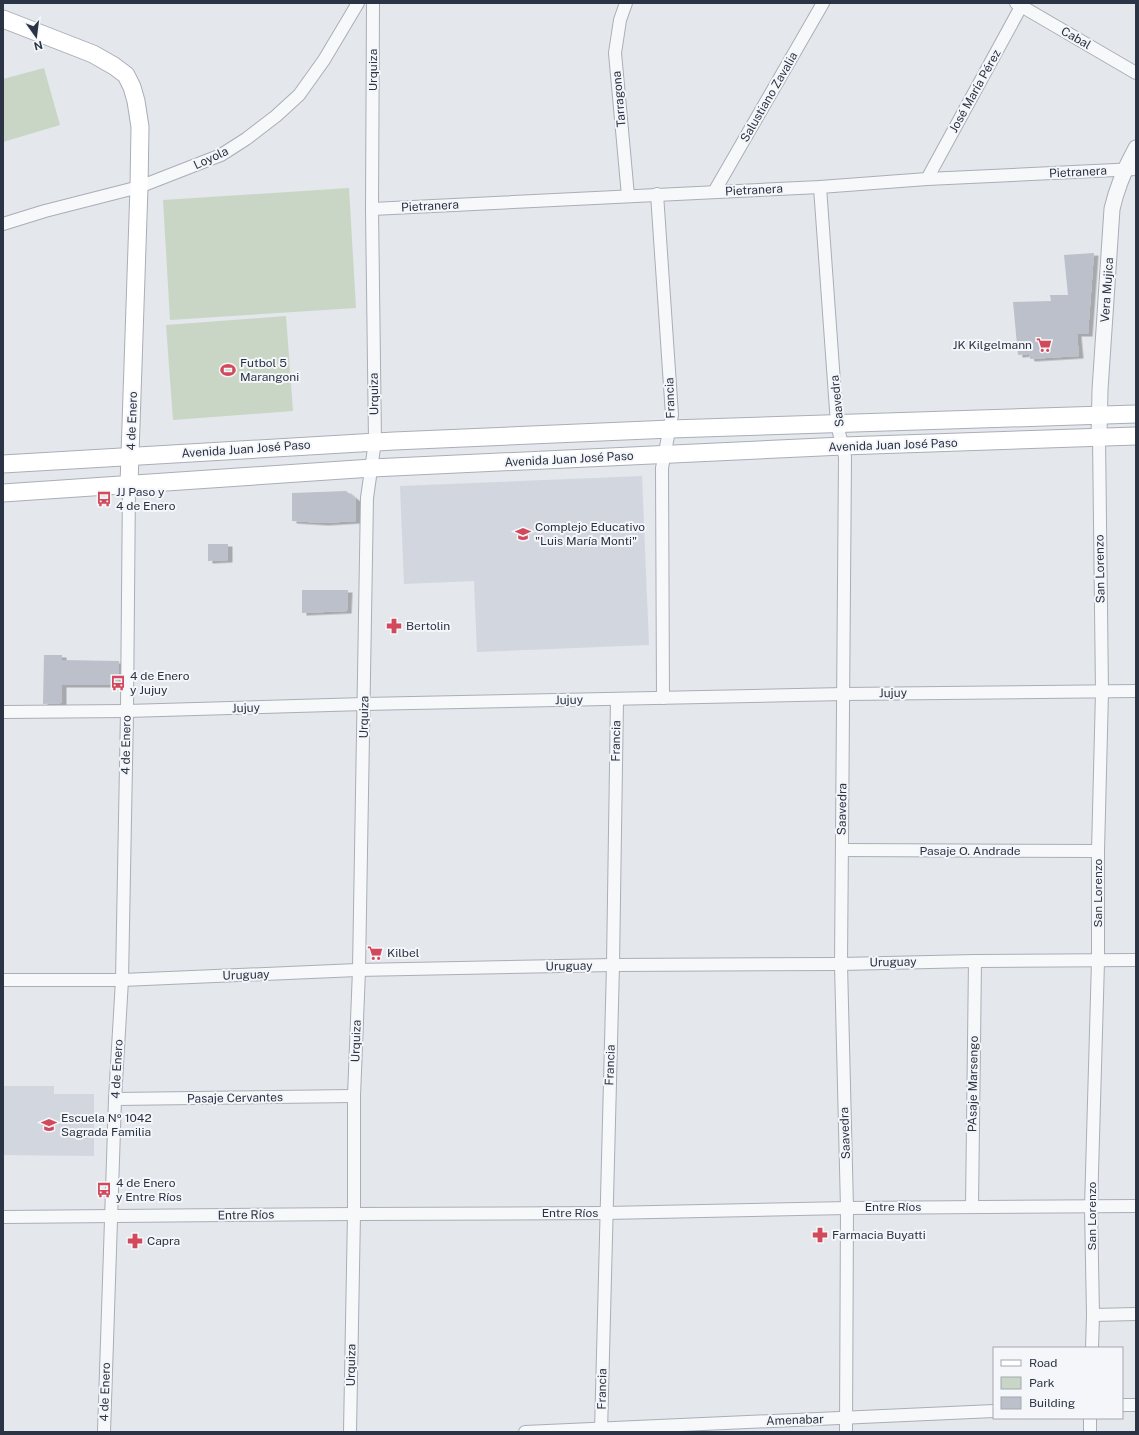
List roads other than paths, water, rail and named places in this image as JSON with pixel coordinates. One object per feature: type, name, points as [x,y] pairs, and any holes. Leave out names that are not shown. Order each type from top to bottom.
[{"type":"main road","name":"4 de Enero","points":[[3,19],[93,54],[114,66],[126,75],[132,87],[136,101],[140,127],[139,187],[129,484]]},
{"type":"main road","name":"Avenida Juan José Paso","points":[[3,464],[375,441],[671,429],[1136,414]]},
{"type":"main road","name":"Avenida Juan José Paso","points":[[3,493],[372,468],[843,446],[1136,436]]},
{"type":"street","name":"Loyola","points":[[3,224],[45,211],[139,187],[221,155],[246,139],[276,116],[299,95],[324,60],[358,3]]},
{"type":"street","name":"Urquiza","points":[[350,1432],[354,1214],[354,1096],[359,970],[367,498],[375,441],[372,209],[373,3]]},
{"type":"street","name":"Tarragona","points":[[626,3],[620,20],[615,53],[628,196]]},
{"type":"street","name":"Salustiano Zavalia","points":[[714,192],[823,3]]},
{"type":"street","name":"Cabal","points":[[1020,4],[1136,73]]},
{"type":"street","name":"José María Pérez","points":[[928,179],[1020,4]]},
{"type":"street","name":"Vera Mujica","points":[[1099,437],[1100,390],[1112,209],[1116,191],[1130,170],[1136,148]]},
{"type":"street","name":"Pietranera","points":[[372,209],[820,187],[928,179],[1130,170]]},
{"type":"street","name":"Saavedra","points":[[820,187],[837,424],[845,457],[841,964],[847,1208],[846,1432]]},
{"type":"street","name":"Francia","points":[[657,194],[672,415],[671,429],[662,468],[663,698]]},
{"type":"street","name":"San Lorenzo","points":[[1092,1347],[1091,1208],[1098,961],[1098,851],[1102,692],[1099,437]]},
{"type":"street","name":"4 de Enero","points":[[104,1432],[115,1099],[122,980],[127,711],[129,484]]},
{"type":"street","name":"Jujuy","points":[[3,712],[127,711],[364,704],[844,694],[1136,691]]},
{"type":"street","name":"Francia","points":[[601,1430],[613,965],[617,699]]},
{"type":"street","name":"Pasaje O. Andrade","points":[[842,850],[1098,851]]},
{"type":"street","name":"Uruguay","points":[[3,980],[122,980],[359,970],[613,965],[841,964],[975,960],[1136,960]]},
{"type":"street","name":"PAsaje Marsengo","points":[[972,1207],[975,960]]},
{"type":"street","name":"Pasaje Cervantes","points":[[115,1099],[354,1096]]},
{"type":"street","name":"Entre Ríos","points":[[3,1217],[606,1213],[847,1208],[1091,1208],[1136,1206]]},
{"type":"street","points":[[1092,1315],[1136,1314]]},
{"type":"street","points":[[1123,1405],[1136,1404]]},
{"type":"street","name":"Amenabar","points":[[525,1432],[601,1430],[993,1411]]},
{"type":"street","points":[[1090,1419],[1090,1432]]},
{"type":"place","name":"JK Kilgelmann","points":[[1044,345]]},
{"type":"place","name":"Futbol 5 Marangoni","points":[[228,370]]},
{"type":"place","name":"JJ Paso y 4 de Enero","points":[[104,499]]},
{"type":"place","name":"Complejo Educativo \"Luis María Monti\"","points":[[523,534]]},
{"type":"place","name":"Bertolin","points":[[394,626]]},
{"type":"place","name":"4 de Enero y Jujuy","points":[[118,683]]},
{"type":"place","name":"Kilbel","points":[[375,953]]},
{"type":"place","name":"Escuela Nº 1042 Sagrada Familia","points":[[49,1125]]},
{"type":"place","name":"4 de Enero y Entre Ríos","points":[[104,1190]]},
{"type":"place","name":"Farmacia Buyatti","points":[[820,1235]]},
{"type":"place","name":"Capra","points":[[135,1241]]}]
